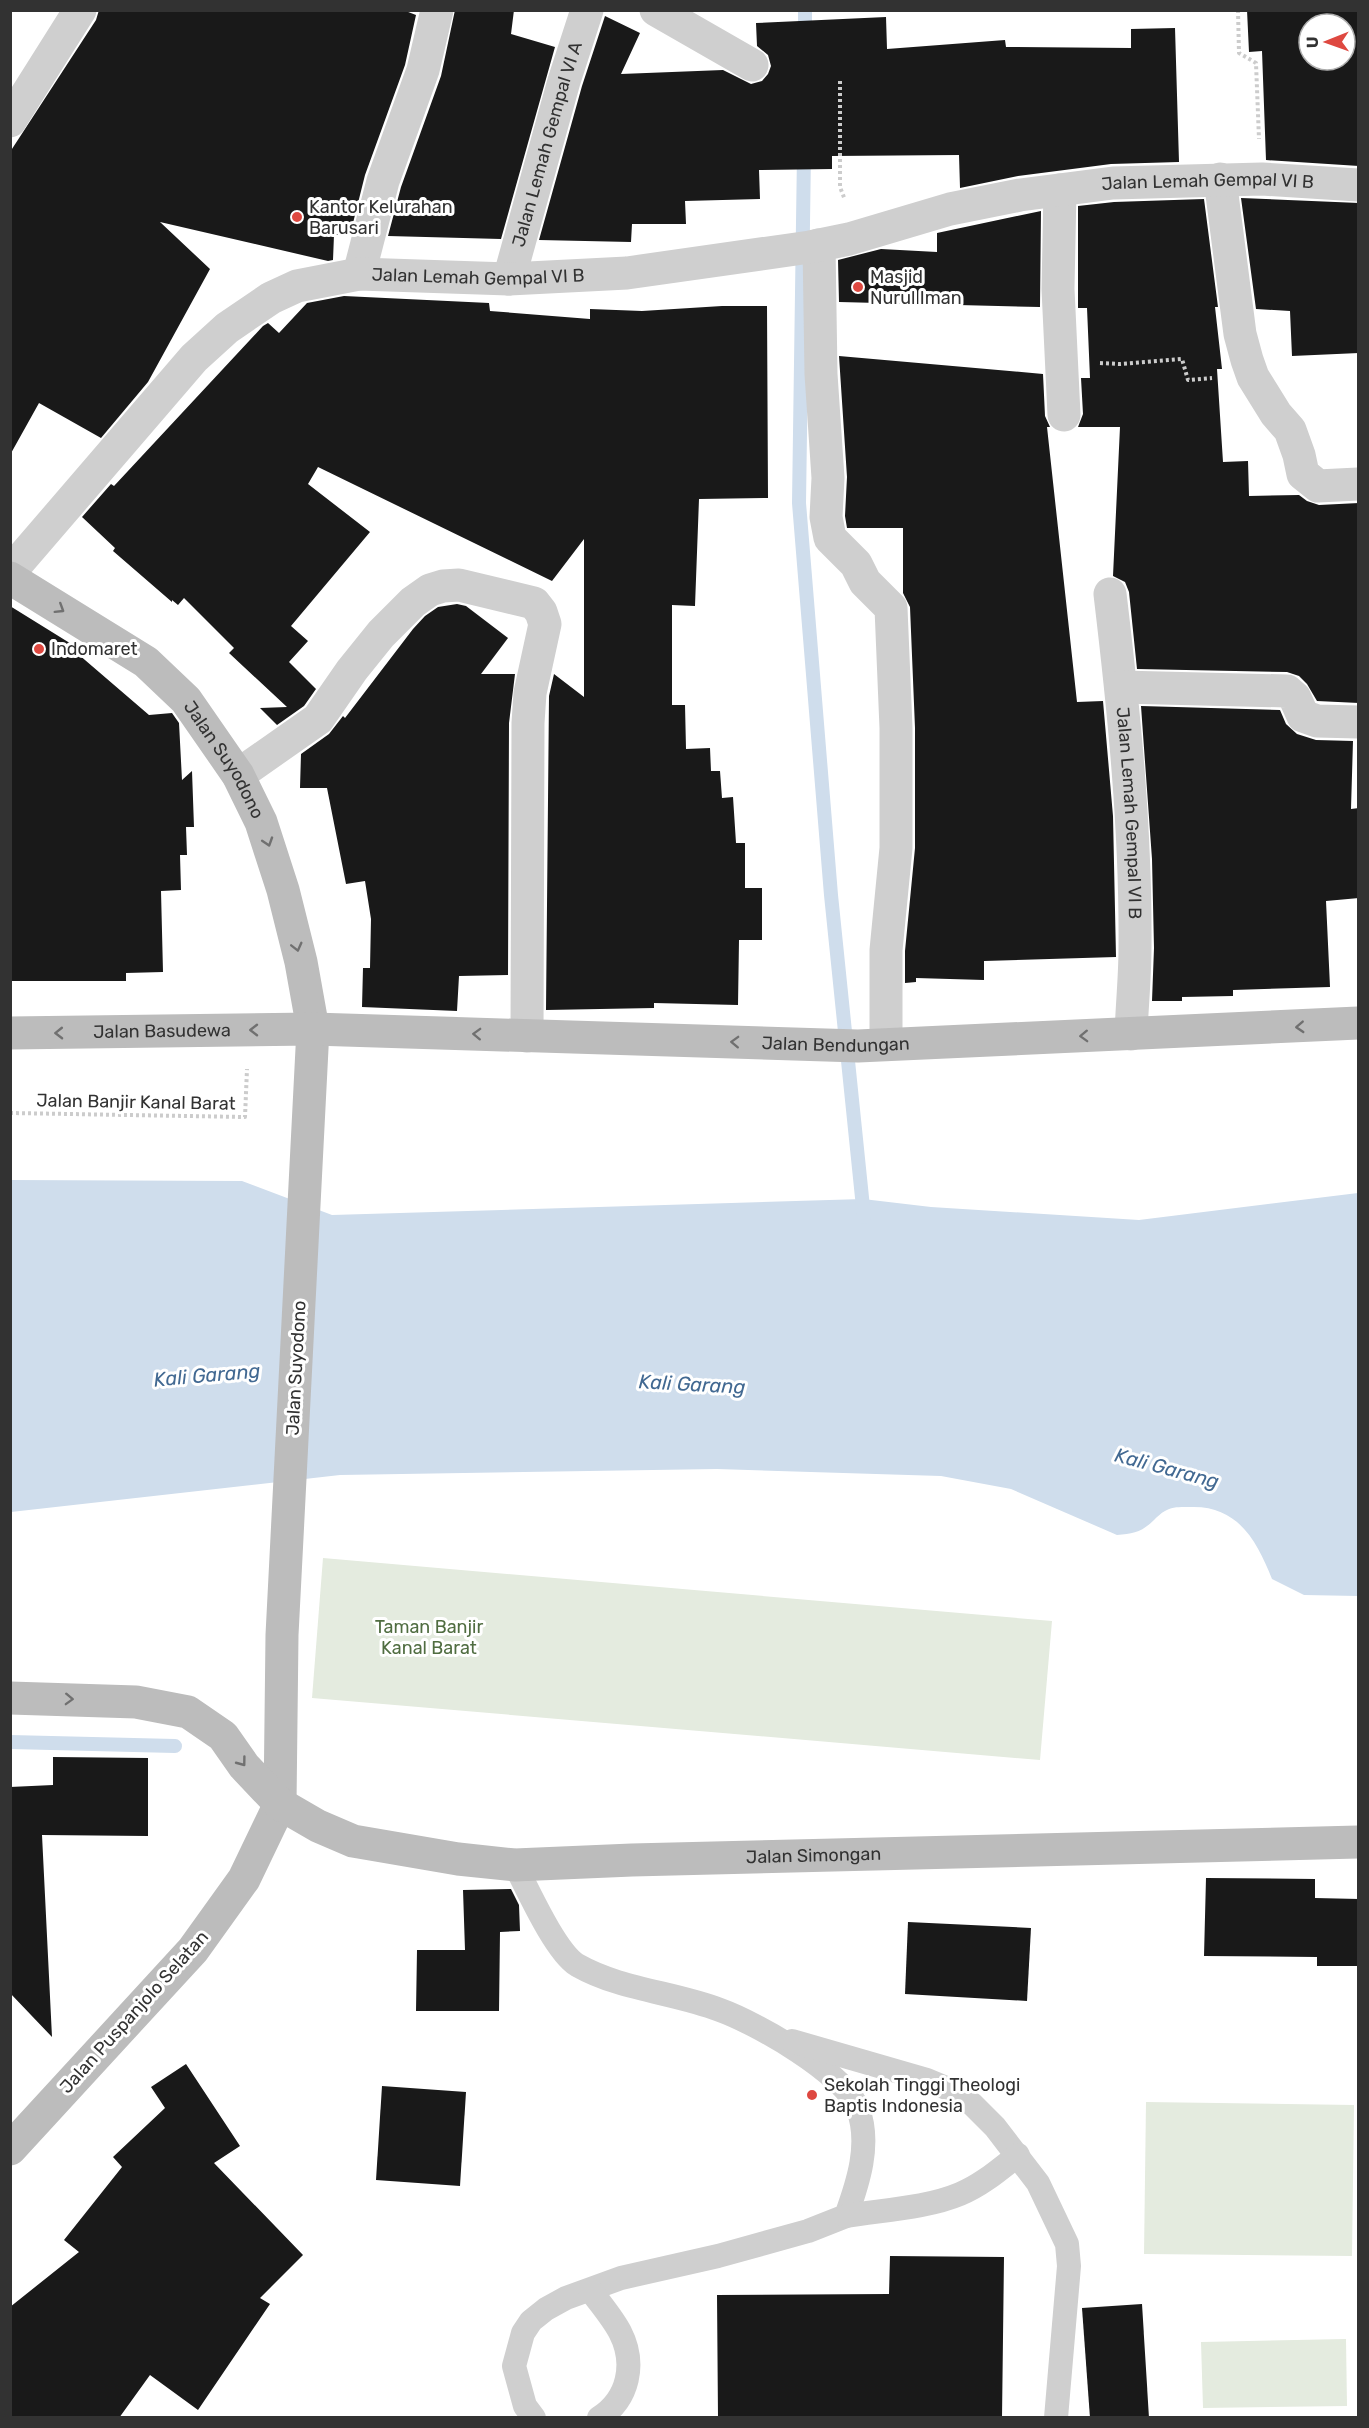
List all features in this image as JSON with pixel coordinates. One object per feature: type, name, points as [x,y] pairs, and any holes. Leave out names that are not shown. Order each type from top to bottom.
[{"type":"street","points":[[10,121],[80,10]]},
{"type":"street","points":[[359,273],[383,181],[423,70],[436,10]]},
{"type":"street","name":"Jalan Lemah Gempal VI A","points":[[509,279],[564,81],[587,10]]},
{"type":"street","points":[[656,10],[752,66]]},
{"type":"street","points":[[1220,179],[1240,334],[1253,377],[1276,414],[1290,430],[1299,454],[1303,474],[1318,486],[1359,484]]},
{"type":"street","name":"Jalan Lemah Gempal VI B","points":[[10,572],[194,358],[227,328],[271,298],[297,286],[359,273],[509,279],[627,273],[774,254],[826,244],[950,209],[1020,195],[1113,183],[1262,179],[1359,185]]},
{"type":"street","points":[[1059,190],[1058,289],[1064,415]]},
{"type":"street","points":[[826,244],[821,374],[828,478],[826,518],[830,538],[856,564],[865,582],[891,608],[897,729],[896,848],[886,950],[872,1045]]},
{"type":"street","name":"Jalan Suyodono","points":[[10,578],[146,662],[186,700],[238,775],[261,822],[283,890],[301,962],[313,1029],[282,1635],[280,1804]]},
{"type":"street","points":[[238,775],[318,719],[352,670],[381,634],[413,602],[430,590],[459,585],[534,603],[542,612],[545,624],[530,693],[528,723],[527,1036]]},
{"type":"street","name":"Jalan Lemah Gempal VI B","points":[[1110,594],[1121,687],[1134,880],[1135,948],[1131,1034]]},
{"type":"street","points":[[1121,687],[1287,691],[1295,698],[1303,716],[1317,721],[1359,723]]},
{"type":"street","name":"Jalan Bendungan","points":[[313,1029],[872,1045],[1359,1023]]},
{"type":"street","name":"Jalan Basudewa","points":[[10,1034],[313,1029]]},
{"type":"street","name":"Jalan Simongan","points":[[10,1698],[136,1702],[188,1712],[223,1736],[244,1766],[280,1804],[318,1826],[353,1841],[458,1859],[515,1865],[632,1860],[1359,1842]]},
{"type":"street","name":"Jalan Puspanjolo Selatan","points":[[10,2149],[193,1950],[244,1879],[280,1804]]},
{"type":"lane","points":[[515,1865],[556,1941],[575,1964],[633,1988],[720,2010],[776,2036],[927,2080],[951,2090],[972,2104],[1018,2155],[1038,2183],[1066,2244],[1069,2266],[1056,2418]]},
{"type":"lane","points":[[776,2036],[843,2088],[858,2108],[862,2133],[860,2175],[846,2216]]},
{"type":"lane","points":[[534,2418],[525,2406],[514,2366],[523,2333],[531,2321],[566,2298],[652,2269],[718,2256],[808,2231],[846,2216],[941,2201],[961,2194],[991,2177],[1018,2155]]},
{"type":"lane","points":[[590,2290],[620,2332],[627,2355],[628,2375],[625,2389],[616,2404],[599,2418]]},
{"type":"path","points":[[1238,10],[1239,53],[1256,63],[1262,179]]},
{"type":"path","points":[[826,244],[847,204],[840,188],[840,81]]},
{"type":"path","points":[[1099,362],[1120,364],[1182,359],[1188,380],[1253,377]]},
{"type":"path","name":"Jalan Banjir Kanal Barat","points":[[10,1113],[245,1117],[248,1030]]},
{"type":"green space","name":"Taman Banjir Kanal Barat","points":[[323,1558],[1052,1621],[1040,1760],[312,1698]]},
{"type":"green space","points":[[1146,2102],[1354,2105],[1352,2256],[1144,2254]]},
{"type":"green space","points":[[1346,2339],[1347,2406],[1203,2408],[1201,2342]]},
{"type":"water","name":"Kali Garang","points":[[10,1180],[242,1181],[332,1215],[863,1199],[931,1207],[1139,1220],[1358,1193],[1358,1596],[1304,1595],[1272,1579],[1260,1552],[1244,1528],[1222,1512],[1208,1508],[1171,1508],[1141,1530],[1117,1535],[1011,1489],[941,1476],[717,1469],[340,1475],[11,1512]]},
{"type":"building","points":[[99,10],[403,10],[416,15],[405,65],[365,175],[350,235],[334,235],[333,260],[328,261],[160,222],[210,269],[148,382],[101,438],[39,403],[10,455],[10,152],[96,20]]},
{"type":"building","points":[[455,10],[514,10],[511,34],[555,47],[501,239],[388,236],[401,187],[441,76]]},
{"type":"building","points":[[1247,10],[1359,10],[1359,166],[1266,160],[1262,51],[1249,52]]},
{"type":"building","points":[[605,16],[640,33],[621,74],[723,70],[751,84],[762,81],[771,66],[768,55],[757,46],[756,23],[886,17],[887,49],[1005,40],[1006,47],[1131,48],[1131,29],[1175,28],[1179,162],[1111,164],[1018,176],[960,188],[959,155],[832,156],[832,169],[759,170],[760,199],[685,201],[686,224],[632,224],[631,242],[539,240],[582,86]]},
{"type":"building","points":[[1241,198],[1359,203],[1359,353],[1292,356],[1290,311],[1256,309]]},
{"type":"building","points":[[1204,199],[1218,307],[1215,307],[1222,369],[1217,369],[1223,462],[1248,461],[1249,496],[1299,495],[1319,505],[1359,503],[1359,703],[1317,701],[1307,684],[1299,676],[1287,672],[1137,669],[1129,592],[1125,582],[1113,576],[1120,427],[1078,427],[1083,414],[1081,378],[1090,378],[1087,308],[1078,308],[1078,206],[1114,202]]},
{"type":"building","points":[[1041,211],[1040,307],[839,302],[838,260],[881,249],[937,252],[937,233]]},
{"type":"building","points":[[344,296],[489,303],[490,311],[590,319],[590,309],[642,311],[767,306],[768,498],[699,499],[695,606],[672,605],[672,705],[685,705],[686,749],[710,748],[711,771],[720,771],[722,798],[733,797],[736,843],[745,843],[745,888],[762,888],[762,940],[739,940],[738,1005],[654,1003],[654,1008],[546,1010],[549,696],[554,674],[584,697],[584,539],[552,581],[318,467],[308,484],[370,532],[291,626],[308,641],[289,662],[316,689],[304,706],[277,725],[260,708],[287,707],[229,653],[234,648],[184,598],[178,605],[172,600],[172,602],[113,551],[115,548],[82,517],[111,484],[114,486],[263,326],[268,323],[279,333],[307,303]]},
{"type":"building","points":[[839,356],[1043,374],[1045,416],[1050,427],[1047,427],[1077,702],[1103,701],[1113,816],[1116,957],[984,961],[984,980],[916,978],[916,982],[905,983],[905,951],[915,848],[915,728],[910,607],[903,593],[903,528],[847,528],[845,516],[847,477]]},
{"type":"building","points":[[457,604],[466,606],[508,638],[481,674],[515,674],[509,723],[508,975],[459,976],[457,1011],[362,1007],[363,968],[370,968],[371,919],[365,881],[346,884],[327,788],[300,788],[301,754],[329,734],[343,716],[345,718],[425,616],[438,607]]},
{"type":"building","points":[[10,606],[81,650],[78,654],[149,715],[172,713],[179,723],[182,780],[192,771],[194,827],[186,827],[187,855],[180,855],[181,890],[161,891],[163,972],[126,973],[126,981],[10,981]]},
{"type":"building","points":[[1141,706],[1280,710],[1286,724],[1297,734],[1316,740],[1353,741],[1351,809],[1359,808],[1359,898],[1326,901],[1330,987],[1233,990],[1233,996],[1182,997],[1182,1001],[1152,1001],[1154,948],[1152,859]]},
{"type":"building","points":[[53,1757],[148,1758],[148,1836],[42,1835],[52,2037],[10,1993],[10,1787],[53,1785]]},
{"type":"building","points":[[1206,1878],[1315,1879],[1315,1898],[1359,1899],[1359,1966],[1317,1966],[1317,1957],[1204,1956]]},
{"type":"building","points":[[511,1889],[519,1905],[520,1931],[500,1932],[499,2011],[416,2011],[417,1950],[465,1950],[463,1890]]},
{"type":"building","points":[[908,1922],[1031,1928],[1027,2001],[905,1994]]},
{"type":"building","points":[[186,2064],[240,2146],[214,2163],[303,2255],[260,2298],[270,2304],[198,2410],[150,2375],[119,2418],[10,2418],[10,2307],[79,2252],[64,2240],[122,2167],[113,2157],[165,2108],[151,2087]]},
{"type":"building","points":[[382,2086],[466,2092],[460,2186],[376,2180]]},
{"type":"building","points":[[890,2256],[1004,2257],[1002,2418],[718,2418],[717,2295],[889,2294]]},
{"type":"building","points":[[1142,2304],[1149,2418],[1090,2418],[1082,2308]]},
{"type":"waterway","points":[[805,10],[805,38]]},
{"type":"waterway","points":[[804,153],[799,503],[831,895],[864,1217]]},
{"type":"waterway","points":[[10,1742],[175,1746]]},
{"type":"place","name":"Kantor Kelurahan Barusari","points":[[297,217]]},
{"type":"place","name":"Masjid Nurul Iman","points":[[858,287]]},
{"type":"place","name":"Indomaret","points":[[39,649]]},
{"type":"place","name":"Sekolah Tinggi Theologi Baptis Indonesia","points":[[812,2095]]}]
